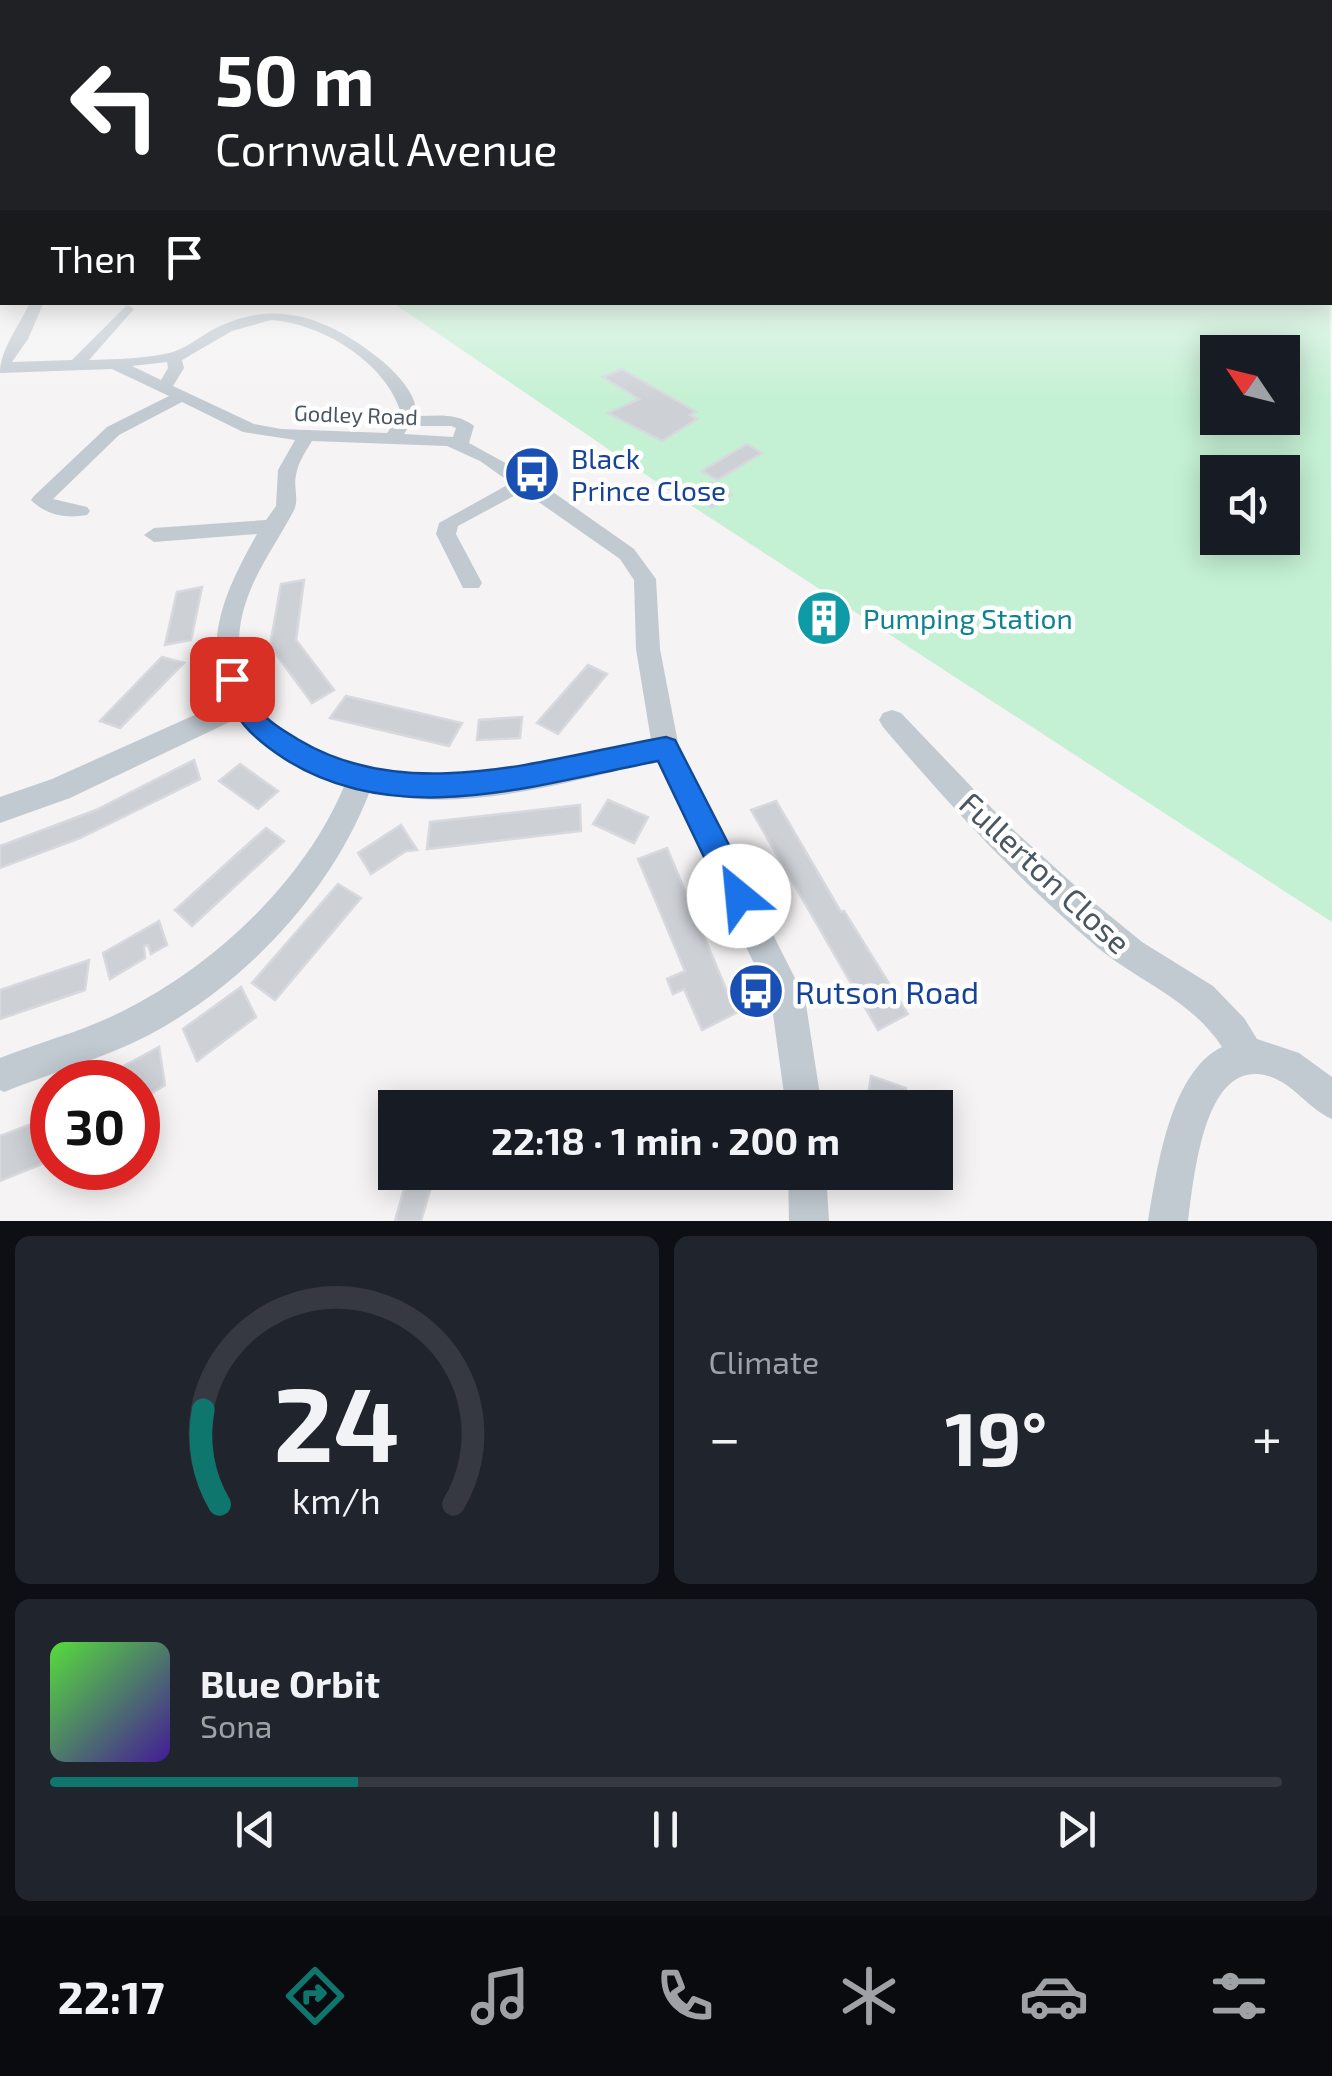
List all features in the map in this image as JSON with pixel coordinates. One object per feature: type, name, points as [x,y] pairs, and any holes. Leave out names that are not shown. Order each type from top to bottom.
[{"type":"street","points":[[1,368],[21,339],[36,305]]},
{"type":"street","points":[[79,362],[126,309]]},
{"type":"street","points":[[115,364],[176,357],[252,319],[283,313],[307,317],[332,329],[392,376],[406,398],[409,413],[392,438]]},
{"type":"street","points":[[92,324],[114,323]]},
{"type":"street","points":[[80,512],[55,509],[41,500],[113,431],[171,393],[176,357]]},
{"type":"street","name":"Godley Road","points":[[1,368],[79,362],[115,364],[249,428],[460,444],[526,482],[608,538],[638,566],[644,579],[654,696],[666,748]]},
{"type":"street","points":[[405,421],[454,421],[465,426],[460,444]]},
{"type":"street","points":[[306,435],[286,475],[286,506],[272,526],[234,605],[227,650],[241,705],[276,740],[316,764],[360,780],[411,787],[482,782],[666,748],[788,998],[801,1090]]},
{"type":"street","points":[[473,573],[446,534],[449,523],[526,482]]},
{"type":"street","points":[[154,535],[272,526]]},
{"type":"street","points":[[0,810],[60,789],[241,705]]},
{"type":"street","name":"Fullerton Close","points":[[892,720],[1067,900],[1114,941],[1186,984],[1224,1015],[1247,1056]]},
{"type":"street","points":[[4,1074],[136,1023],[197,985],[297,893],[353,806],[360,780]]},
{"type":"street","points":[[1168,1221],[1190,1112],[1214,1073],[1247,1056],[1283,1064],[1332,1102]]},
{"type":"street","points":[[809,1190],[810,1221]]},
{"type":"green space","points":[[396,305],[1330,305],[1332,922],[692,506]]},
{"type":"building","points":[[622,369],[696,412],[690,415],[697,419],[662,441],[608,413],[639,399],[603,377]]},
{"type":"building","points":[[747,444],[762,453],[717,480],[702,471]]},
{"type":"building","points":[[712,483],[731,495],[712,507],[692,495]]},
{"type":"building","points":[[304,580],[296,640],[334,690],[312,703],[270,646],[281,584]]},
{"type":"building","points":[[202,587],[191,640],[165,645],[177,592]]},
{"type":"building","points":[[162,657],[184,663],[120,728],[100,721]]},
{"type":"building","points":[[588,665],[607,674],[558,734],[537,723]]},
{"type":"building","points":[[346,696],[462,723],[449,746],[330,718]]},
{"type":"building","points":[[522,717],[520,738],[477,740],[479,720]]},
{"type":"building","points":[[194,760],[200,779],[80,838],[0,868],[0,846],[96,810]]},
{"type":"building","points":[[240,764],[278,791],[258,809],[219,781]]},
{"type":"building","points":[[608,800],[648,817],[634,843],[593,824]]},
{"type":"building","points":[[776,801],[841,912],[844,911],[908,1014],[878,1030],[751,810]]},
{"type":"building","points":[[580,805],[581,831],[427,849],[430,822]]},
{"type":"building","points":[[401,825],[417,850],[406,851],[371,874],[358,853]]},
{"type":"building","points":[[266,828],[284,841],[192,926],[175,910]]},
{"type":"building","points":[[667,848],[736,1013],[702,1030],[684,989],[673,994],[667,979],[685,971],[638,859]]},
{"type":"building","points":[[338,884],[361,898],[275,1000],[252,983]]},
{"type":"building","points":[[159,921],[167,945],[151,954],[148,945],[144,946],[145,958],[110,979],[103,953]]},
{"type":"building","points":[[89,960],[85,990],[0,1019],[0,990]]},
{"type":"building","points":[[241,987],[256,1017],[197,1061],[183,1029]]},
{"type":"building","points":[[159,1047],[165,1085],[160,1088],[160,1060],[135,1060]]},
{"type":"building","points":[[871,1076],[906,1088],[906,1090],[869,1090]]},
{"type":"building","points":[[30,1124],[30,1169],[0,1181],[0,1136]]},
{"type":"building","points":[[404,1190],[430,1190],[421,1221],[395,1221]]},
{"type":"place","name":"Black Prince Close","points":[[532,474]]},
{"type":"place","name":"Pumping Station","points":[[824,618]]},
{"type":"place","name":"Rutson Road","points":[[756,991]]},
{"type":"route","points":[[232,679],[241,705],[262,731],[316,764],[360,780],[411,787],[482,782],[666,748],[739,896]]}]
